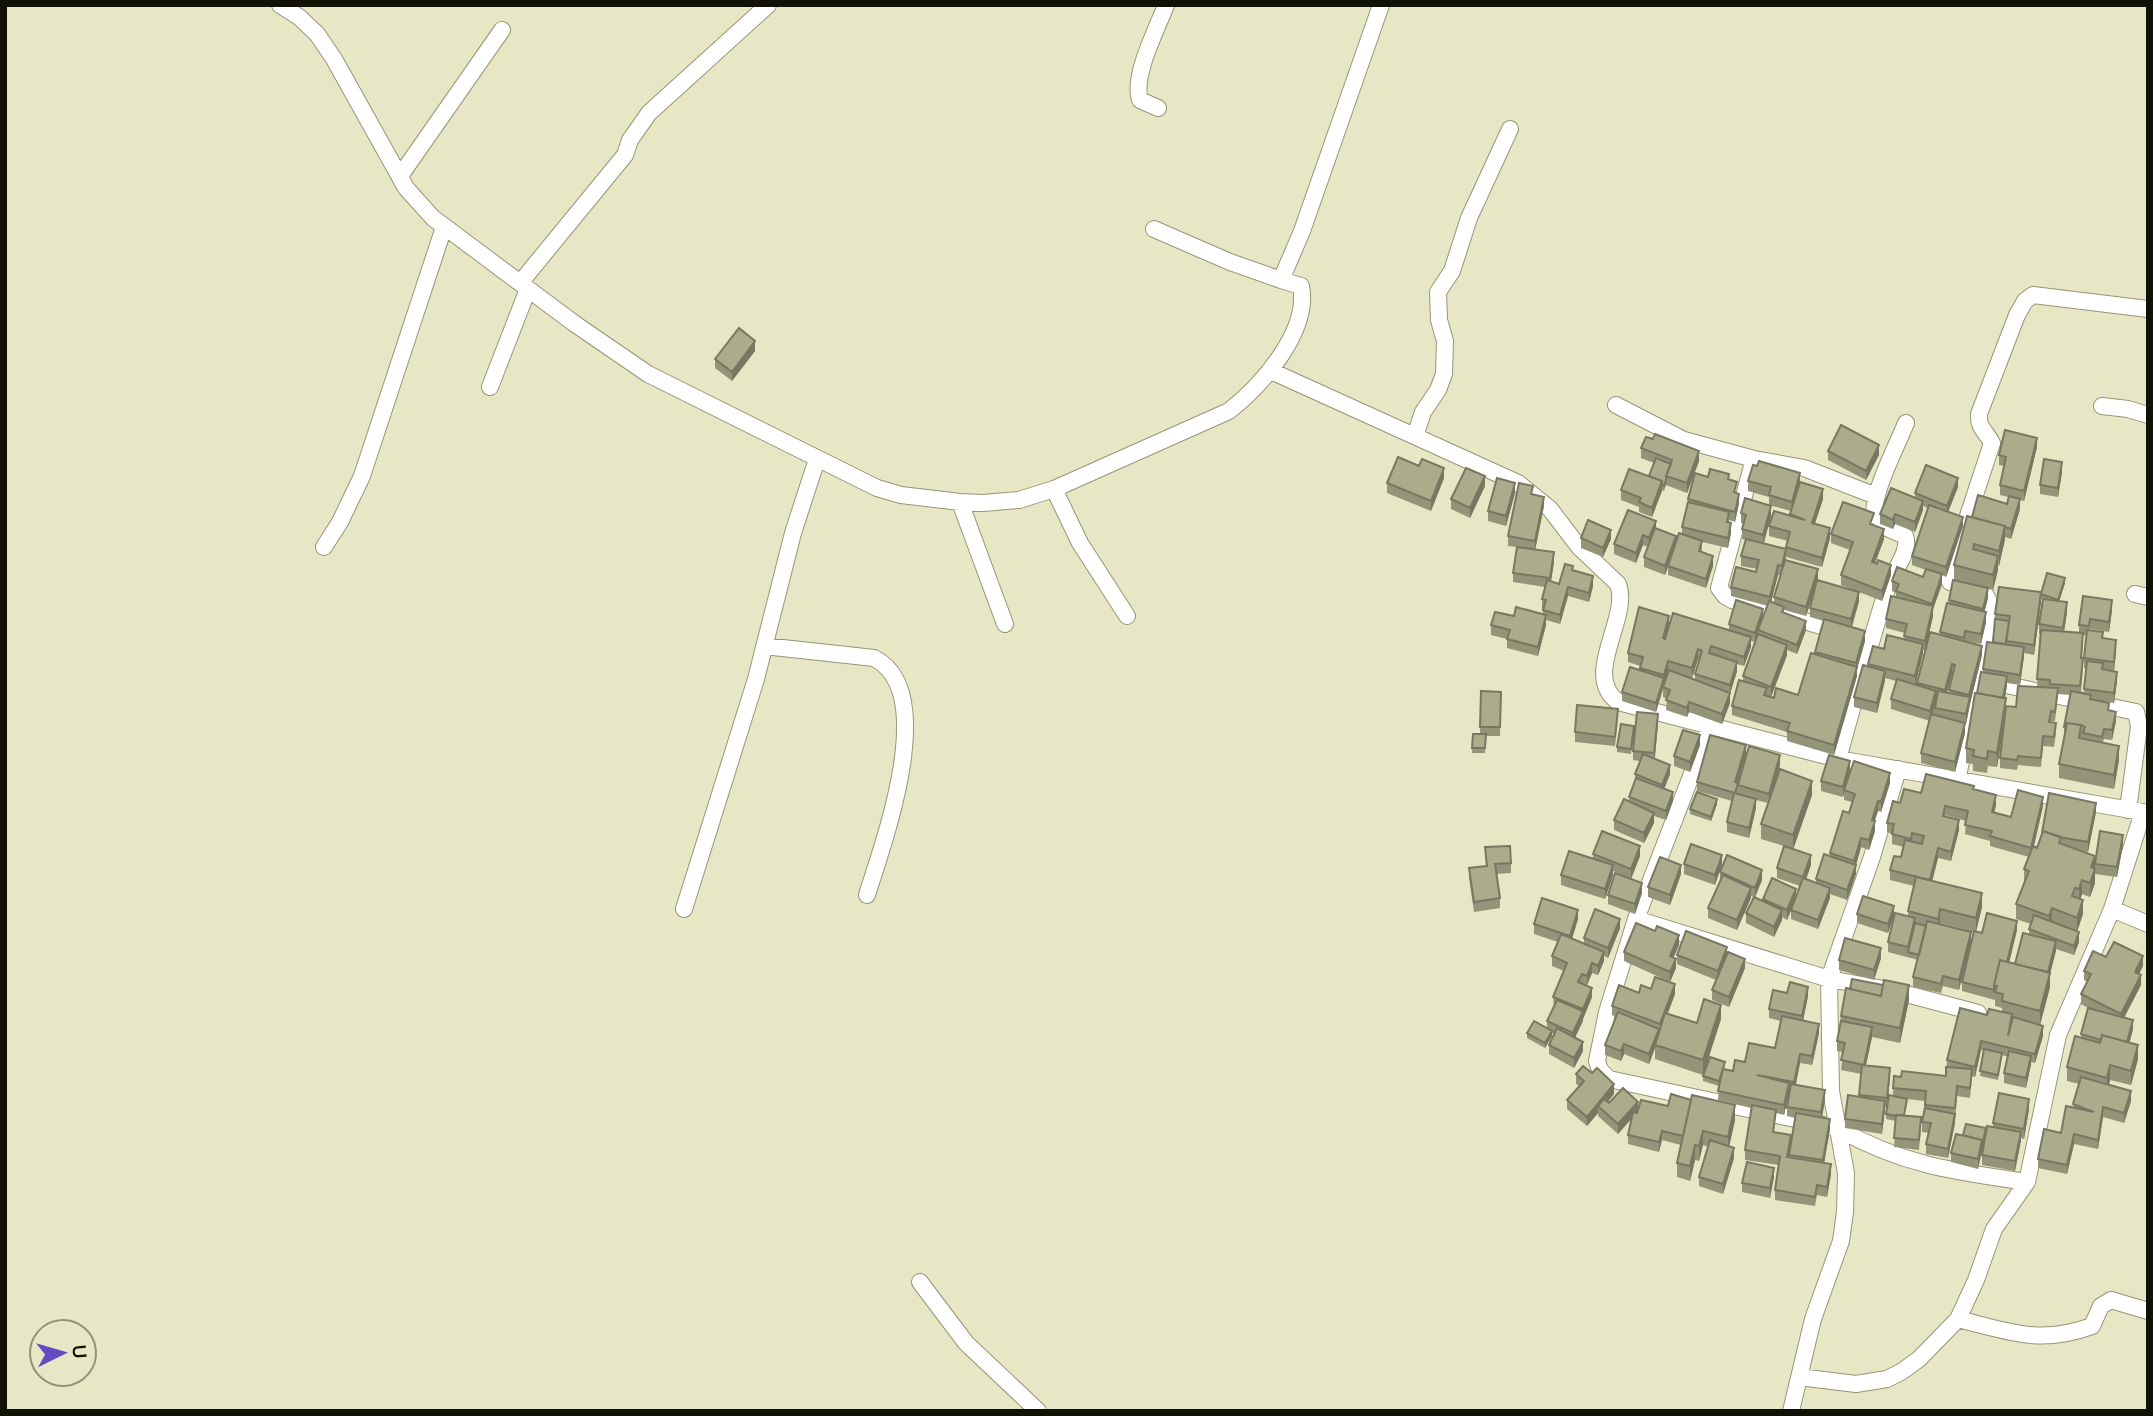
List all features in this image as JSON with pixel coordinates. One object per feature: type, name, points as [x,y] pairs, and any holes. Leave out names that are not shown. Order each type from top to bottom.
[{"type":"street","points":[[280,5],[299,17],[317,34],[400,176],[419,204],[444,227],[648,374],[877,488],[901,495],[983,503],[1019,500],[1054,488],[1230,411],[1249,396],[1271,371],[1295,329],[1302,304],[1301,286],[1230,262],[1154,229]]},
{"type":"street","points":[[490,387],[524,286],[625,155],[630,140],[649,113],[768,5]]},
{"type":"street","points":[[1158,108],[1140,100],[1139,78],[1166,5]]},
{"type":"street","points":[[1281,280],[1302,231],[1381,5]]},
{"type":"street","points":[[400,176],[502,30]]},
{"type":"street","points":[[1415,436],[1423,412],[1438,390],[1444,374],[1445,341],[1439,320],[1438,292],[1452,271],[1469,218],[1510,129]]},
{"type":"street","points":[[324,547],[340,522],[362,476],[444,227]]},
{"type":"street","points":[[1950,582],[1949,570],[1993,443],[1982,431],[1978,422],[1979,414],[2017,315],[2025,301],[2033,295],[2148,309]]},
{"type":"street","points":[[1271,371],[1518,483],[1535,494],[1579,547],[1618,584],[1621,602],[1607,653],[1605,671],[1611,697],[1618,702],[1838,759],[2139,812]]},
{"type":"street","points":[[1616,405],[1684,440],[1754,459],[1804,468],[1877,496]]},
{"type":"street","points":[[2102,406],[2148,415]]},
{"type":"street","points":[[1838,759],[1870,641],[1893,572],[1905,551],[1905,536],[1876,523],[1873,512],[1906,423]]},
{"type":"street","points":[[684,909],[752,691],[793,533],[817,459]]},
{"type":"street","points":[[1754,459],[1720,580],[1721,592],[1732,600],[1870,641]]},
{"type":"street","points":[[1054,488],[1080,543],[1127,616]]},
{"type":"street","points":[[960,502],[1005,624]]},
{"type":"street","points":[[1893,572],[1950,582],[1984,592],[1990,603],[1957,781]]},
{"type":"street","points":[[764,646],[874,658],[889,669],[898,688],[905,722],[905,744],[900,775],[867,895]]},
{"type":"street","points":[[1799,1377],[1856,1384],[1887,1379],[1919,1359],[1958,1319],[1976,1280],[1994,1229],[2027,1182],[2052,1033],[2112,909],[2139,812],[2139,726],[2136,712],[1978,679]]},
{"type":"street","points":[[1710,727],[1636,919],[1607,1012],[1598,1066],[1609,1079],[1837,1128],[1857,1140],[1917,1164],[2027,1182]]},
{"type":"street","points":[[1791,1411],[1813,1319],[1840,1241],[1845,1212],[1846,1173],[1831,1091],[1829,979],[1872,857],[1898,769]]},
{"type":"street","points":[[2112,909],[2148,924]]},
{"type":"street","points":[[1636,919],[1829,979],[1895,991],[1995,1018]]},
{"type":"street","points":[[920,1282],[966,1343],[1038,1411]]},
{"type":"street","points":[[1958,1319],[2039,1337],[2075,1332],[2092,1326],[2101,1306],[2111,1300],[2148,1311]]},
{"type":"building","points":[[739,328],[755,341],[732,372],[715,359]]},
{"type":"building","points":[[1841,425],[1879,445],[1866,471],[1828,451]]},
{"type":"building","points":[[2005,430],[2037,438],[2024,491],[2000,485],[2006,457],[1999,455]]},
{"type":"building","points":[[1655,434],[1699,451],[1687,483],[1666,476],[1672,460],[1641,448],[1646,437],[1653,439]]},
{"type":"building","points":[[1398,457],[1419,466],[1422,459],[1444,468],[1431,501],[1387,483]]},
{"type":"building","points":[[1656,458],[1671,464],[1664,486],[1662,481],[1649,476]]},
{"type":"building","points":[[2044,459],[2062,462],[2058,488],[2040,485]]},
{"type":"building","points":[[1759,461],[1800,473],[1792,502],[1769,495],[1771,487],[1748,481],[1753,465],[1757,466]]},
{"type":"building","points":[[1926,465],[1958,478],[1947,506],[1915,493]]},
{"type":"building","points":[[1466,468],[1485,476],[1470,508],[1451,499]]},
{"type":"building","points":[[1629,469],[1662,481],[1652,508],[1639,502],[1641,498],[1621,490]]},
{"type":"building","points":[[1710,469],[1729,474],[1728,479],[1737,482],[1734,492],[1739,494],[1735,512],[1688,499],[1695,473],[1708,477]]},
{"type":"building","points":[[1497,478],[1515,483],[1506,516],[1488,511]]},
{"type":"building","points":[[1800,482],[1823,489],[1812,523],[1830,528],[1822,558],[1786,547],[1790,532],[1769,526],[1774,511],[1805,520],[1790,514]]},
{"type":"building","points":[[1519,483],[1533,486],[1531,494],[1544,497],[1535,541],[1508,536]]},
{"type":"building","points":[[1891,488],[1923,501],[1915,522],[1895,514],[1893,520],[1880,514]]},
{"type":"building","points":[[1978,495],[2007,504],[2009,496],[2020,499],[2011,529],[1972,517]]},
{"type":"building","points":[[1745,498],[1771,506],[1763,535],[1742,529],[1746,515],[1741,513]]},
{"type":"building","points":[[1688,502],[1729,512],[1727,522],[1731,523],[1728,538],[1682,527]]},
{"type":"building","points":[[1843,502],[1874,513],[1870,524],[1884,529],[1872,562],[1877,564],[1878,560],[1891,565],[1882,591],[1841,575],[1853,542],[1831,534]]},
{"type":"building","points":[[1929,505],[1963,517],[1946,567],[1912,556]]},
{"type":"building","points":[[1628,510],[1656,521],[1649,538],[1643,535],[1636,553],[1614,544]]},
{"type":"building","points":[[1967,516],[2005,526],[1999,551],[1974,544],[1973,549],[1998,556],[1993,575],[1954,565]]},
{"type":"building","points":[[1588,520],[1611,530],[1603,548],[1581,538]]},
{"type":"building","points":[[1655,528],[1676,536],[1665,566],[1644,557]]},
{"type":"building","points":[[1679,533],[1702,541],[1699,551],[1713,556],[1706,579],[1668,566]]},
{"type":"building","points":[[1746,539],[1786,549],[1782,566],[1778,565],[1770,597],[1731,587],[1736,567],[1756,572],[1759,560],[1741,556]]},
{"type":"building","points":[[1517,547],[1554,552],[1550,578],[1513,573]]},
{"type":"building","points":[[1785,560],[1818,569],[1806,607],[1774,597]]},
{"type":"building","points":[[1565,564],[1573,566],[1572,570],[1593,576],[1589,593],[1568,587],[1560,615],[1543,610],[1546,600],[1542,599],[1547,580],[1559,584]]},
{"type":"building","points":[[1897,567],[1923,577],[1926,569],[1942,574],[1932,604],[1896,591],[1899,584],[1892,581]]},
{"type":"building","points":[[2047,573],[2065,578],[2058,600],[2041,594]]},
{"type":"building","points":[[1817,580],[1859,592],[1851,619],[1810,608]]},
{"type":"building","points":[[1953,580],[1988,588],[1983,609],[1949,600]]},
{"type":"building","points":[[1999,587],[2041,592],[2034,645],[2006,641],[2010,616],[1995,614]]},
{"type":"building","points":[[1891,596],[1933,606],[1925,641],[1904,636],[1907,624],[1886,619]]},
{"type":"building","points":[[2083,596],[2112,600],[2109,622],[2090,619],[2089,626],[2079,625]]},
{"type":"building","points":[[2043,599],[2067,602],[2063,628],[2039,624]]},
{"type":"building","points":[[1736,600],[1763,609],[1755,633],[1729,624]]},
{"type":"building","points":[[1769,601],[1784,607],[1782,612],[1806,621],[1797,645],[1758,630]]},
{"type":"building","points":[[1947,603],[1986,612],[1981,634],[1965,631],[1964,638],[1940,632]]},
{"type":"building","points":[[1516,607],[1546,615],[1538,647],[1507,639],[1510,630],[1491,625],[1495,612],[1514,616]]},
{"type":"building","points":[[1639,607],[1669,616],[1663,638],[1665,639],[1673,613],[1751,637],[1744,657],[1711,646],[1709,653],[1737,662],[1730,685],[1695,674],[1702,651],[1698,649],[1692,668],[1668,661],[1664,675],[1640,668],[1643,657],[1628,653]]},
{"type":"building","points":[[1824,619],[1865,631],[1856,663],[1815,652]]},
{"type":"building","points":[[1995,619],[2009,621],[2006,644],[1993,642]]},
{"type":"building","points":[[2041,630],[2083,633],[2080,686],[2050,684],[2050,680],[2037,679]]},
{"type":"building","points":[[2087,630],[2103,632],[2102,638],[2116,640],[2114,662],[2084,658]]},
{"type":"building","points":[[1930,632],[1982,646],[1969,695],[1949,690],[1955,665],[1952,664],[1945,690],[1917,683]]},
{"type":"building","points":[[1758,634],[1787,645],[1771,687],[1743,676]]},
{"type":"building","points":[[1887,635],[1923,644],[1915,676],[1868,664],[1873,646],[1884,649]]},
{"type":"building","points":[[1987,642],[2024,647],[2020,675],[1983,669]]},
{"type":"building","points":[[1811,653],[1857,667],[1834,745],[1787,731],[1790,723],[1732,706],[1739,680],[1767,688],[1764,695],[1774,698],[1776,688],[1798,695]]},
{"type":"building","points":[[2087,661],[2103,663],[2102,669],[2117,672],[2114,693],[2084,689]]},
{"type":"building","points":[[1863,665],[1885,671],[1877,703],[1854,697]]},
{"type":"building","points":[[1630,667],[1664,678],[1656,703],[1622,692]]},
{"type":"building","points":[[1669,670],[1730,693],[1722,714],[1689,702],[1687,708],[1666,700],[1670,690],[1663,687]]},
{"type":"building","points":[[1981,672],[2007,676],[2003,698],[1977,693]]},
{"type":"building","points":[[1897,679],[1936,691],[1930,711],[1891,699]]},
{"type":"building","points":[[2018,686],[2058,688],[2055,712],[2051,711],[2049,722],[2056,723],[2054,737],[2043,736],[2041,758],[2000,758],[2006,706],[2016,707]]},
{"type":"building","points":[[1481,691],[1501,692],[1500,727],[1480,727]]},
{"type":"building","points":[[1938,691],[1970,697],[1966,714],[1935,708]]},
{"type":"building","points":[[2071,691],[2091,695],[2090,699],[2109,703],[2108,710],[2116,712],[2112,730],[2104,729],[2102,737],[2083,733],[2085,727],[2081,725],[2067,723],[2064,727]]},
{"type":"building","points":[[1975,693],[2006,698],[1997,753],[1988,751],[1987,759],[1973,756],[1974,750],[1966,748]]},
{"type":"building","points":[[1577,705],[1618,709],[1615,737],[1575,732]]},
{"type":"building","points":[[1637,712],[1658,714],[1654,753],[1633,751]]},
{"type":"building","points":[[1931,714],[1965,723],[1955,762],[1921,753]]},
{"type":"building","points":[[2067,723],[2081,725],[2079,738],[2119,746],[2114,775],[2059,764]]},
{"type":"building","points":[[1621,724],[1634,726],[1631,749],[1617,747]]},
{"type":"building","points":[[1683,730],[1700,735],[1690,762],[1674,756]]},
{"type":"building","points":[[1473,734],[1486,734],[1485,748],[1472,748]]},
{"type":"building","points":[[1710,735],[1746,745],[1735,782],[1738,783],[1735,793],[1697,782]]},
{"type":"building","points":[[1749,746],[1780,755],[1769,794],[1738,785]]},
{"type":"building","points":[[1643,754],[1670,765],[1662,785],[1635,774]]},
{"type":"building","points":[[1829,755],[1850,761],[1843,787],[1821,781]]},
{"type":"building","points":[[1854,761],[1890,773],[1872,820],[1875,821],[1869,840],[1861,838],[1854,861],[1830,853],[1843,811],[1849,813],[1855,794],[1844,790]]},
{"type":"building","points":[[1780,769],[1812,781],[1793,835],[1761,824]]},
{"type":"building","points":[[1926,774],[1974,786],[1973,789],[1996,795],[1992,812],[2011,817],[2018,790],[2043,797],[2031,848],[1990,836],[1992,831],[1965,825],[1968,811],[1945,806],[1943,816],[1959,820],[1951,852],[1938,848],[1930,880],[1890,870],[1894,856],[1901,857],[1905,840],[1922,844],[1924,836],[1912,833],[1911,839],[1892,834],[1894,824],[1887,823],[1893,801],[1900,803],[1904,789],[1921,793]]},
{"type":"building","points":[[1636,778],[1673,792],[1666,811],[1629,797]]},
{"type":"building","points":[[1697,792],[1717,799],[1711,817],[1690,809]]},
{"type":"building","points":[[1734,793],[1756,799],[1749,828],[1727,822]]},
{"type":"building","points":[[2049,793],[2096,803],[2088,842],[2043,831],[2042,833]]},
{"type":"building","points":[[1624,799],[1654,813],[1644,833],[1614,820]]},
{"type":"building","points":[[1602,831],[1640,846],[1631,869],[1593,854]]},
{"type":"building","points":[[2043,831],[2061,837],[2059,843],[2095,856],[2091,867],[2095,869],[2090,883],[2082,880],[2079,889],[2075,888],[2072,896],[2083,900],[2077,918],[2052,908],[2049,916],[2016,904],[2029,871],[2024,869],[2033,846],[2037,848]]},
{"type":"building","points":[[2100,831],[2123,835],[2117,867],[2095,864]]},
{"type":"building","points":[[1691,844],[1722,855],[1715,875],[1684,864]]},
{"type":"building","points":[[1510,846],[1511,863],[1495,864],[1500,898],[1474,902],[1469,868],[1487,866],[1485,847]]},
{"type":"building","points":[[1784,846],[1811,855],[1803,877],[1777,868]]},
{"type":"building","points":[[1569,851],[1613,865],[1605,889],[1561,875]]},
{"type":"building","points":[[1824,854],[1856,865],[1847,890],[1816,879]]},
{"type":"building","points":[[1727,855],[1762,870],[1755,888],[1720,872]]},
{"type":"building","points":[[1660,857],[1681,865],[1670,895],[1648,887]]},
{"type":"building","points":[[1615,873],[1642,883],[1635,904],[1608,895]]},
{"type":"building","points":[[1723,875],[1751,888],[1737,920],[1708,908]]},
{"type":"building","points":[[1916,877],[1982,893],[1976,918],[1940,909],[1938,919],[1908,911]]},
{"type":"building","points":[[1772,878],[1796,889],[1787,910],[1763,899]]},
{"type":"building","points":[[1803,878],[1830,888],[1818,920],[1791,910]]},
{"type":"building","points":[[1863,896],[1894,906],[1888,924],[1857,914]]},
{"type":"building","points":[[1754,897],[1782,910],[1774,927],[1746,913]]},
{"type":"building","points":[[1542,898],[1578,910],[1570,936],[1534,924]]},
{"type":"building","points":[[1595,909],[1620,919],[1608,948],[1584,938]]},
{"type":"building","points":[[1895,913],[1915,918],[1908,947],[1888,942]]},
{"type":"building","points":[[1987,913],[2017,921],[2007,962],[2000,960],[1994,990],[1962,982],[1974,931],[1982,933]]},
{"type":"building","points":[[2034,915],[2079,932],[2074,946],[2029,929]]},
{"type":"building","points":[[1927,921],[1971,932],[1959,980],[1943,976],[1941,984],[1913,977]]},
{"type":"building","points":[[1636,923],[1655,931],[1657,926],[1679,935],[1670,956],[1676,959],[1670,972],[1624,952]]},
{"type":"building","points":[[1915,923],[1926,926],[1919,955],[1908,952]]},
{"type":"building","points":[[1686,931],[1727,947],[1718,971],[1677,955]]},
{"type":"building","points":[[2023,933],[2056,941],[2048,972],[2015,964]]},
{"type":"building","points":[[1561,934],[1604,952],[1598,966],[1592,963],[1587,976],[1582,974],[1578,982],[1592,988],[1583,1009],[1553,997],[1567,963],[1552,956]]},
{"type":"building","points":[[1845,938],[1881,948],[1874,970],[1839,960]]},
{"type":"building","points":[[2114,942],[2143,956],[2135,972],[2141,975],[2121,1014],[2081,994],[2091,974],[2084,971],[2093,951],[2106,957]]},
{"type":"building","points":[[1728,952],[1745,959],[1729,997],[1712,990]]},
{"type":"building","points":[[2000,960],[2050,973],[2040,1011],[2002,1001],[2003,994],[1995,992],[1997,986],[1994,985]]},
{"type":"building","points":[[1655,977],[1675,984],[1660,1024],[1612,1006],[1619,985],[1639,993],[1641,985],[1651,989]]},
{"type":"building","points":[[1852,979],[1883,985],[1881,996],[1850,989]]},
{"type":"building","points":[[1884,980],[1909,985],[1900,1028],[1841,1016],[1846,988],[1881,996]]},
{"type":"building","points":[[1790,982],[1808,987],[1802,1016],[1769,1009],[1773,990],[1787,993]]},
{"type":"building","points":[[1704,999],[1721,1005],[1703,1060],[1655,1045],[1665,1013],[1697,1023]]},
{"type":"building","points":[[1557,1000],[1583,1011],[1573,1033],[1547,1021]]},
{"type":"building","points":[[1960,1008],[1987,1015],[1989,1009],[2012,1014],[2008,1036],[2013,1017],[2043,1026],[2035,1054],[1981,1041],[1975,1067],[1947,1060]]},
{"type":"building","points":[[2088,1008],[2133,1020],[2127,1042],[2102,1035],[2101,1040],[2081,1034]]},
{"type":"building","points":[[1618,1012],[1659,1029],[1649,1054],[1624,1044],[1621,1051],[1605,1045]]},
{"type":"building","points":[[1782,1016],[1819,1024],[1812,1056],[1800,1054],[1794,1082],[1757,1075],[1789,1083],[1784,1105],[1718,1091],[1723,1069],[1733,1071],[1735,1060],[1745,1062],[1749,1043],[1775,1048]]},
{"type":"building","points":[[1534,1021],[1552,1031],[1545,1043],[1527,1033]]},
{"type":"building","points":[[1841,1021],[1872,1027],[1864,1065],[1841,1060],[1845,1043],[1837,1041]]},
{"type":"building","points":[[1557,1028],[1583,1042],[1574,1058],[1549,1045]]},
{"type":"building","points":[[2102,1035],[2138,1045],[2131,1071],[2110,1065],[2107,1078],[2067,1067],[2075,1036],[2100,1043]]},
{"type":"building","points":[[1984,1049],[2002,1053],[1998,1075],[1980,1071]]},
{"type":"building","points":[[2009,1051],[2031,1056],[2026,1078],[2004,1073]]},
{"type":"building","points":[[1710,1057],[1725,1062],[1719,1081],[1703,1076]]},
{"type":"building","points":[[1862,1065],[1890,1068],[1887,1098],[1859,1095]]},
{"type":"building","points":[[1583,1066],[1592,1073],[1597,1068],[1614,1084],[1587,1117],[1567,1100],[1584,1081],[1576,1074]]},
{"type":"building","points":[[1946,1067],[1972,1069],[1970,1088],[1957,1086],[1955,1108],[1925,1105],[1926,1091],[1893,1088],[1894,1076],[1901,1077],[1902,1071],[1946,1076]]},
{"type":"building","points":[[2081,1077],[2131,1091],[2124,1113],[2103,1107],[2098,1140],[2074,1134],[2067,1165],[2038,1159],[2044,1129],[2061,1133],[2066,1106],[2094,1112],[2073,1104]]},
{"type":"building","points":[[1791,1084],[1825,1090],[1821,1112],[1787,1107]]},
{"type":"building","points":[[1623,1088],[1638,1102],[1618,1124],[1598,1106],[1604,1099],[1609,1103]]},
{"type":"building","points":[[1999,1093],[2029,1099],[2024,1129],[1993,1123]]},
{"type":"building","points":[[1671,1094],[1691,1100],[1683,1136],[1662,1131],[1659,1142],[1628,1135],[1633,1112],[1637,1113],[1641,1100],[1668,1106]]},
{"type":"building","points":[[1692,1095],[1735,1105],[1728,1137],[1703,1131],[1699,1146],[1695,1145],[1690,1166],[1677,1163]]},
{"type":"building","points":[[1848,1095],[1885,1101],[1882,1124],[1845,1119]]},
{"type":"building","points":[[1889,1095],[1907,1099],[1904,1115],[1886,1114]]},
{"type":"building","points":[[1752,1105],[1776,1110],[1773,1132],[1791,1135],[1787,1157],[1831,1164],[1827,1187],[1817,1185],[1815,1197],[1775,1190],[1780,1156],[1745,1150]]},
{"type":"building","points":[[1925,1108],[1955,1114],[1948,1149],[1926,1144],[1931,1123],[1922,1122]]},
{"type":"building","points":[[1796,1113],[1830,1119],[1823,1160],[1789,1155]]},
{"type":"building","points":[[1896,1115],[1921,1117],[1919,1140],[1894,1138]]},
{"type":"building","points":[[1966,1124],[1986,1128],[1982,1145],[1982,1140],[1963,1135]]},
{"type":"building","points":[[1987,1126],[2021,1132],[2015,1161],[1982,1155]]},
{"type":"building","points":[[1956,1134],[1982,1140],[1978,1159],[1951,1153]]},
{"type":"building","points":[[1710,1140],[1734,1148],[1723,1184],[1699,1177]]},
{"type":"building","points":[[1747,1162],[1774,1168],[1770,1188],[1742,1183]]}]
